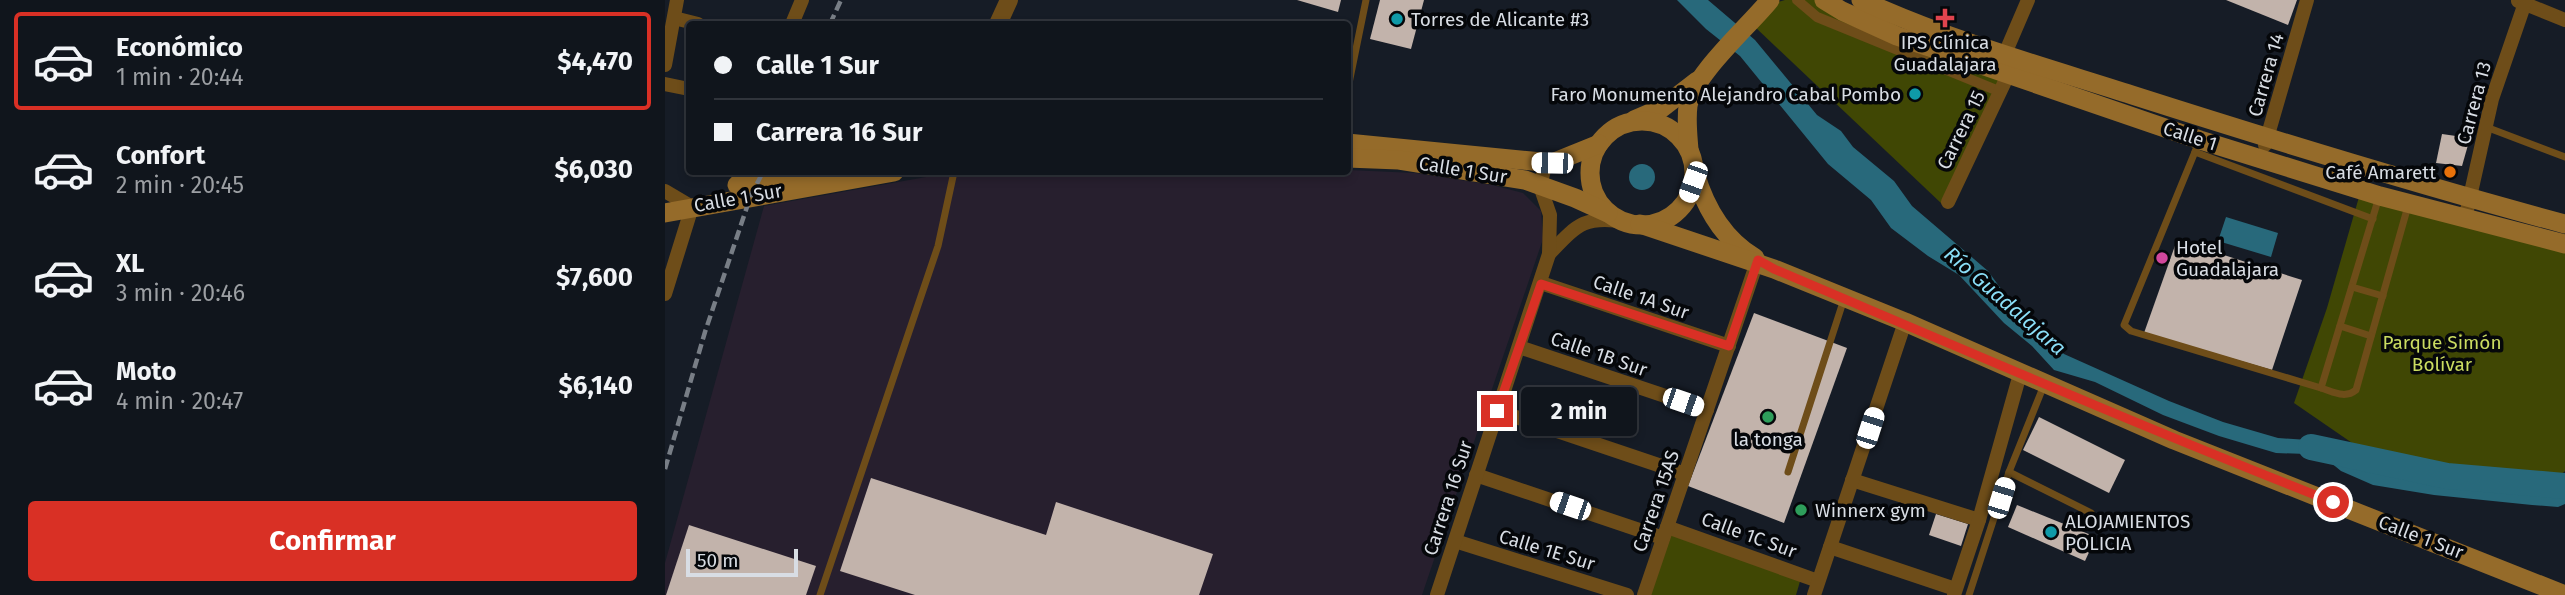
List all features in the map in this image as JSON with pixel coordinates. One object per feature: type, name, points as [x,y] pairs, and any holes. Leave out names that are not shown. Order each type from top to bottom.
[{"type":"main road","name":"Calle 1","points":[[1861,0],[2003,73],[2267,138],[2565,224]]},
{"type":"main road","points":[[1703,76],[1662,108],[1613,130],[1599,144],[1592,159],[1590,176],[1594,192],[1602,206],[1626,221],[1656,223],[1679,209],[1688,197],[1693,182],[1688,106],[1693,91],[1703,76],[1770,1]]},
{"type":"main road","name":"Calle 1","points":[[1825,1],[1897,36],[2198,146],[2260,160],[2379,196],[2565,244]]},
{"type":"main road","points":[[1625,124],[1652,122],[1666,127],[1681,138],[1691,158]]},
{"type":"main road","name":"Calle 1 Sur","points":[[1351,143],[1552,163],[1599,144]]},
{"type":"main road","name":"Calle 1 Sur","points":[[1351,158],[1399,160],[1525,180],[1626,221],[1763,264],[2189,446],[2565,595]]},
{"type":"main road","name":"Calle 1 Sur","points":[[1691,158],[1703,199],[1713,216],[1735,243],[1763,264]]},
{"type":"main road","name":"Calle 1 Sur","points":[[667,200],[790,175]]},
{"type":"main road","name":"Calle 1 Sur","points":[[667,200],[692,207],[877,175]]},
{"type":"street","points":[[665,65],[677,0]]},
{"type":"street","points":[[793,21],[802,0]]},
{"type":"street","points":[[999,21],[1009,0]]},
{"type":"street","points":[[1797,0],[1817,17],[2003,73]]},
{"type":"street","name":"Carrera 15","points":[[1948,202],[2003,73],[2028,0]]},
{"type":"street","name":"Carrera 14","points":[[2260,160],[2307,0]]},
{"type":"street","points":[[2523,1],[2565,20]]},
{"type":"street","name":"Carrera 13","points":[[2465,219],[2492,99],[2523,1]]},
{"type":"street","points":[[674,18],[686,21]]},
{"type":"street","points":[[665,84],[686,88]]},
{"type":"street","points":[[1540,186],[1545,166],[1552,163]]},
{"type":"street","name":"Carrera 16 Sur","points":[[1437,595],[1549,254],[1550,215],[1540,186]]},
{"type":"street","points":[[665,294],[692,207]]},
{"type":"street","points":[[1549,254],[1577,226],[1604,218],[1626,221]]},
{"type":"street","name":"Carrera 15AS","points":[[1644,595],[1729,346],[1763,264]]},
{"type":"street","name":"Calle 1A Sur","points":[[1541,284],[1729,346]]},
{"type":"street","points":[[1816,588],[1905,323]]},
{"type":"street","name":"Calle 1B Sur","points":[[1519,347],[1707,410]]},
{"type":"street","points":[[1830,547],[1959,593],[2020,374]]},
{"type":"street","points":[[1497,411],[1685,474]]},
{"type":"street","name":"Calle 1C Sur","points":[[1476,475],[1665,533],[1816,588]]},
{"type":"street","points":[[1852,480],[1979,520]]},
{"type":"street","name":"Calle 1E Sur","points":[[1455,541],[1627,595]]},
{"type":"lane","points":[[1351,73],[1366,0]]},
{"type":"lane","points":[[2486,127],[2565,157]]},
{"type":"lane","points":[[2372,219],[2198,146],[2125,325],[2131,331],[2342,395],[2351,395],[2356,390],[2409,204]]},
{"type":"lane","points":[[820,595],[938,246],[953,175]]},
{"type":"lane","points":[[2321,388],[2379,196]]},
{"type":"lane","points":[[2352,287],[2383,296]]},
{"type":"lane","points":[[1788,472],[1844,298]]},
{"type":"lane","points":[[2340,326],[2371,336]]},
{"type":"lane","points":[[1959,593],[2044,384]]},
{"type":"lane","points":[[2009,472],[2091,513]]},
{"type":"shaded area","points":[[1351,170],[1415,173],[1492,185],[1523,193],[1541,211],[1543,239],[1422,595],[665,595],[665,563],[764,206],[937,175],[1351,175]]},
{"type":"green space","points":[[1785,0],[1830,0],[2006,74],[1942,204],[1755,27],[1774,3]]},
{"type":"green space","name":"Parque Simón Bolívar","points":[[2359,197],[2565,249],[2565,471],[2546,488],[2478,483],[2390,469],[2294,403],[2327,308]]},
{"type":"green space","points":[[1669,532],[1801,578],[1796,595],[1647,595]]},
{"type":"water","points":[[1677,0],[1708,0],[1755,40],[1817,115],[1841,131],[1853,147],[1894,181],[1912,206],[1988,271],[2015,308],[2064,354],[2223,422],[2278,438],[2308,440],[2338,449],[2349,459],[2377,471],[2471,485],[2555,492],[2565,488],[2565,504],[2558,507],[2532,505],[2434,495],[2373,485],[2341,471],[2330,462],[2307,454],[2276,453],[2219,436],[2163,415],[2095,382],[2054,370],[2032,346],[2004,323],[1959,275],[1891,228],[1871,200],[1828,164],[1740,56],[1706,29]]},
{"type":"water","points":[[1642,164],[1651,168],[1655,177],[1651,186],[1642,190],[1633,186],[1629,177],[1633,168]]},
{"type":"water","points":[[2226,217],[2278,233],[2271,257],[2218,241]]},
{"type":"building","points":[[1297,0],[1341,0],[1338,12]]},
{"type":"building","name":"Torres de Alicante #3","points":[[1380,0],[1424,0],[1411,49],[1370,39]]},
{"type":"building","points":[[2226,0],[2297,0],[2288,25]]},
{"type":"building","points":[[2442,134],[2470,138],[2462,166],[2436,163]]},
{"type":"building","points":[[2177,240],[2302,280],[2272,370],[2144,333]]},
{"type":"building","name":"la tonga","points":[[1754,313],[1847,348],[1784,523],[1688,486]]},
{"type":"building","points":[[2039,417],[2125,460],[2109,493],[2023,450]]},
{"type":"building","points":[[871,478],[1046,535],[1056,502],[1213,554],[1199,595],[915,595],[840,571]]},
{"type":"building","name":"ALOJAMIENTOS POLICIA","points":[[2017,505],[2096,537],[2085,561],[2008,527]]},
{"type":"building","points":[[1936,514],[1968,524],[1961,546],[1929,535]]},
{"type":"building","points":[[689,525],[816,566],[806,595],[666,595]]},
{"type":"waterway","name":"Río Guadalajara","points":[[2311,447],[2447,476],[2565,486]]},
{"type":"railway","points":[[831,21],[841,0]]},
{"type":"railway","points":[[665,469],[705,332],[751,195],[761,175]]},
{"type":"place","name":"IPS Clínica Guadalajara","points":[[1945,18]]},
{"type":"place","name":"Torres de Alicante #3","points":[[1397,19]]},
{"type":"place","name":"Faro Monumento Alejandro Cabal Pombo","points":[[1915,94]]},
{"type":"place","name":"Café Amarett","points":[[2450,172]]},
{"type":"place","name":"Hotel Guadalajara","points":[[2162,258]]},
{"type":"place","name":"la tonga","points":[[1768,417]]},
{"type":"place","name":"Winnerx gym","points":[[1801,510]]},
{"type":"place","name":"ALOJAMIENTOS POLICIA","points":[[2051,532]]},
{"type":"route","points":[[1497,411],[1541,284],[1729,346],[1758,260],[2174,440],[2333,502]]}]
